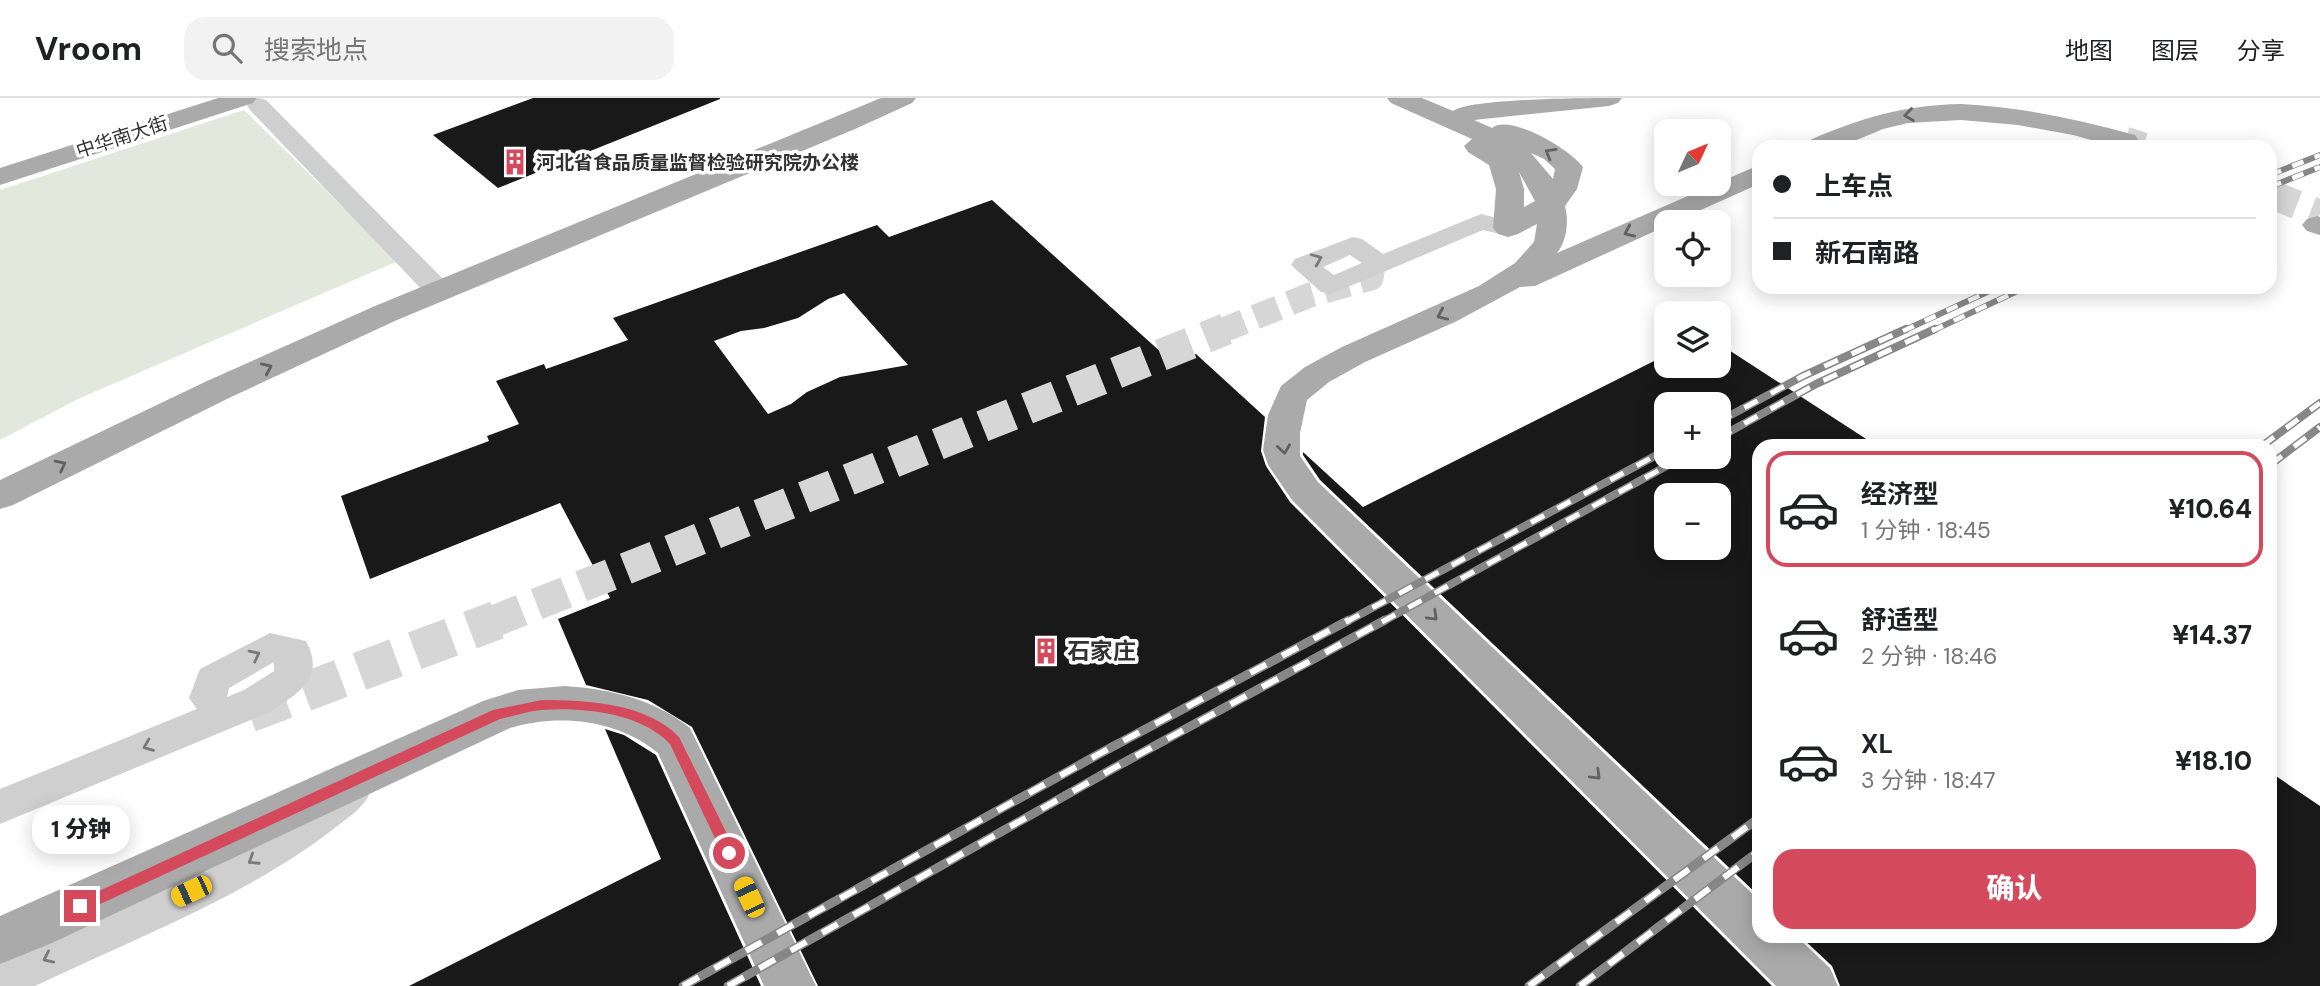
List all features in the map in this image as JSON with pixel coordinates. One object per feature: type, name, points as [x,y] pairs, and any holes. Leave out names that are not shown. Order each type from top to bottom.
[{"type":"main road","name":"中华南大街","points":[[0,169],[221,98]]},
{"type":"main road","points":[[0,469],[149,397],[431,282],[860,98]]},
{"type":"main road","points":[[0,496],[431,282],[747,166],[903,98]]},
{"type":"main road","points":[[1372,98],[1462,113],[1555,153],[1570,167],[1569,182],[1560,197],[1508,228]]},
{"type":"main road","points":[[1462,113],[1609,98]]},
{"type":"main road","points":[[1952,98],[2102,140]]},
{"type":"main road","name":"中华南大街","points":[[0,177],[251,102]]},
{"type":"main road","points":[[1417,105],[1502,161],[1510,189],[1508,228]]},
{"type":"main road","points":[[1417,105],[1510,150],[1531,168],[1548,194],[1555,224],[1546,251],[1494,292]]},
{"type":"main road","points":[[1834,140],[1886,120],[1908,115],[1972,114],[2026,119]]},
{"type":"main road","points":[[1752,176],[1324,368],[1292,394],[1282,428],[1282,456],[1306,491],[1752,927]]},
{"type":"main road","points":[[0,940],[35,927],[498,714],[522,707],[588,706],[631,715],[650,723],[674,741],[790,986]]},
{"type":"main road","points":[[1768,943],[1812,986]]},
{"type":"street","points":[[251,102],[431,282]]},
{"type":"street","points":[[1374,260],[1353,244],[1304,265],[1331,286],[1481,222],[1508,228]]},
{"type":"street","points":[[1345,298],[1508,228]]},
{"type":"street","points":[[0,807],[257,701],[292,678],[293,651],[270,647],[241,662],[213,679],[208,698]]},
{"type":"street","points":[[0,981],[239,869],[308,825],[389,764]]},
{"type":"shaded area","points":[[244,110],[398,261],[78,399],[0,440],[0,190]]},
{"type":"building","name":"河北省食品质量监督检验研究院办公楼","points":[[533,98],[720,99],[498,188],[433,135]]},
{"type":"building","name":"石家庄","points":[[992,200],[1173,363],[1196,354],[1265,417],[1261,451],[1266,466],[1290,502],[1772,986],[818,986],[692,727],[648,700],[586,685],[558,619],[610,598],[560,503],[370,579],[341,496],[489,441],[487,436],[519,424],[496,381],[544,364],[546,369],[628,340],[613,318],[877,225],[889,237]],"holes":[[[844,293],[908,365],[840,377],[768,414],[714,341],[741,331],[764,328],[798,318],[828,299]]]},
{"type":"building","points":[[1731,351],[1866,439],[1752,439],[1752,889],[1320,480],[1303,452],[1363,507],[1654,361],[1654,378],[1731,378]]},
{"type":"building","points":[[605,729],[624,735],[656,755],[761,986],[409,986],[661,859]]},
{"type":"building","points":[[2277,777],[2320,806],[2320,986],[1840,986],[1832,966],[1807,943],[2277,943]]},
{"type":"tunnel","points":[[2277,197],[2320,214]]},
{"type":"tunnel","points":[[1222,331],[1310,295],[1371,278],[1374,260]]},
{"type":"tunnel","points":[[1222,331],[1226,329]]},
{"type":"tunnel","points":[[492,622],[1222,331]]},
{"type":"tunnel","points":[[249,713],[497,620]]},
{"type":"railway","points":[[2277,172],[2320,155]]},
{"type":"railway","points":[[2277,184],[2320,167]]},
{"type":"railway","points":[[1903,331],[1983,294]]},
{"type":"railway","points":[[1932,331],[2011,294]]},
{"type":"railway","points":[[1731,415],[1803,376],[1906,329]]},
{"type":"railway","points":[[1731,431],[1816,384],[1935,329]]},
{"type":"railway","points":[[2271,439],[2320,403]]},
{"type":"railway","points":[[2277,460],[2320,427]]},
{"type":"railway","points":[[1346,622],[1654,456]]},
{"type":"railway","points":[[1382,622],[1661,469]]},
{"type":"railway","points":[[683,986],[1099,754],[1349,620]]},
{"type":"railway","points":[[728,986],[1114,768],[1385,620]]},
{"type":"railway","points":[[1529,986],[1752,823]]},
{"type":"railway","points":[[1580,986],[1752,856]]},
{"type":"place","name":"河北省食品质量监督检验研究院办公楼","points":[[515,162]]},
{"type":"place","name":"石家庄","points":[[1046,651]]},
{"type":"route","points":[[80,906],[498,714],[510,709],[542,705],[565,704],[611,710],[650,723],[669,735],[729,853]]}]
